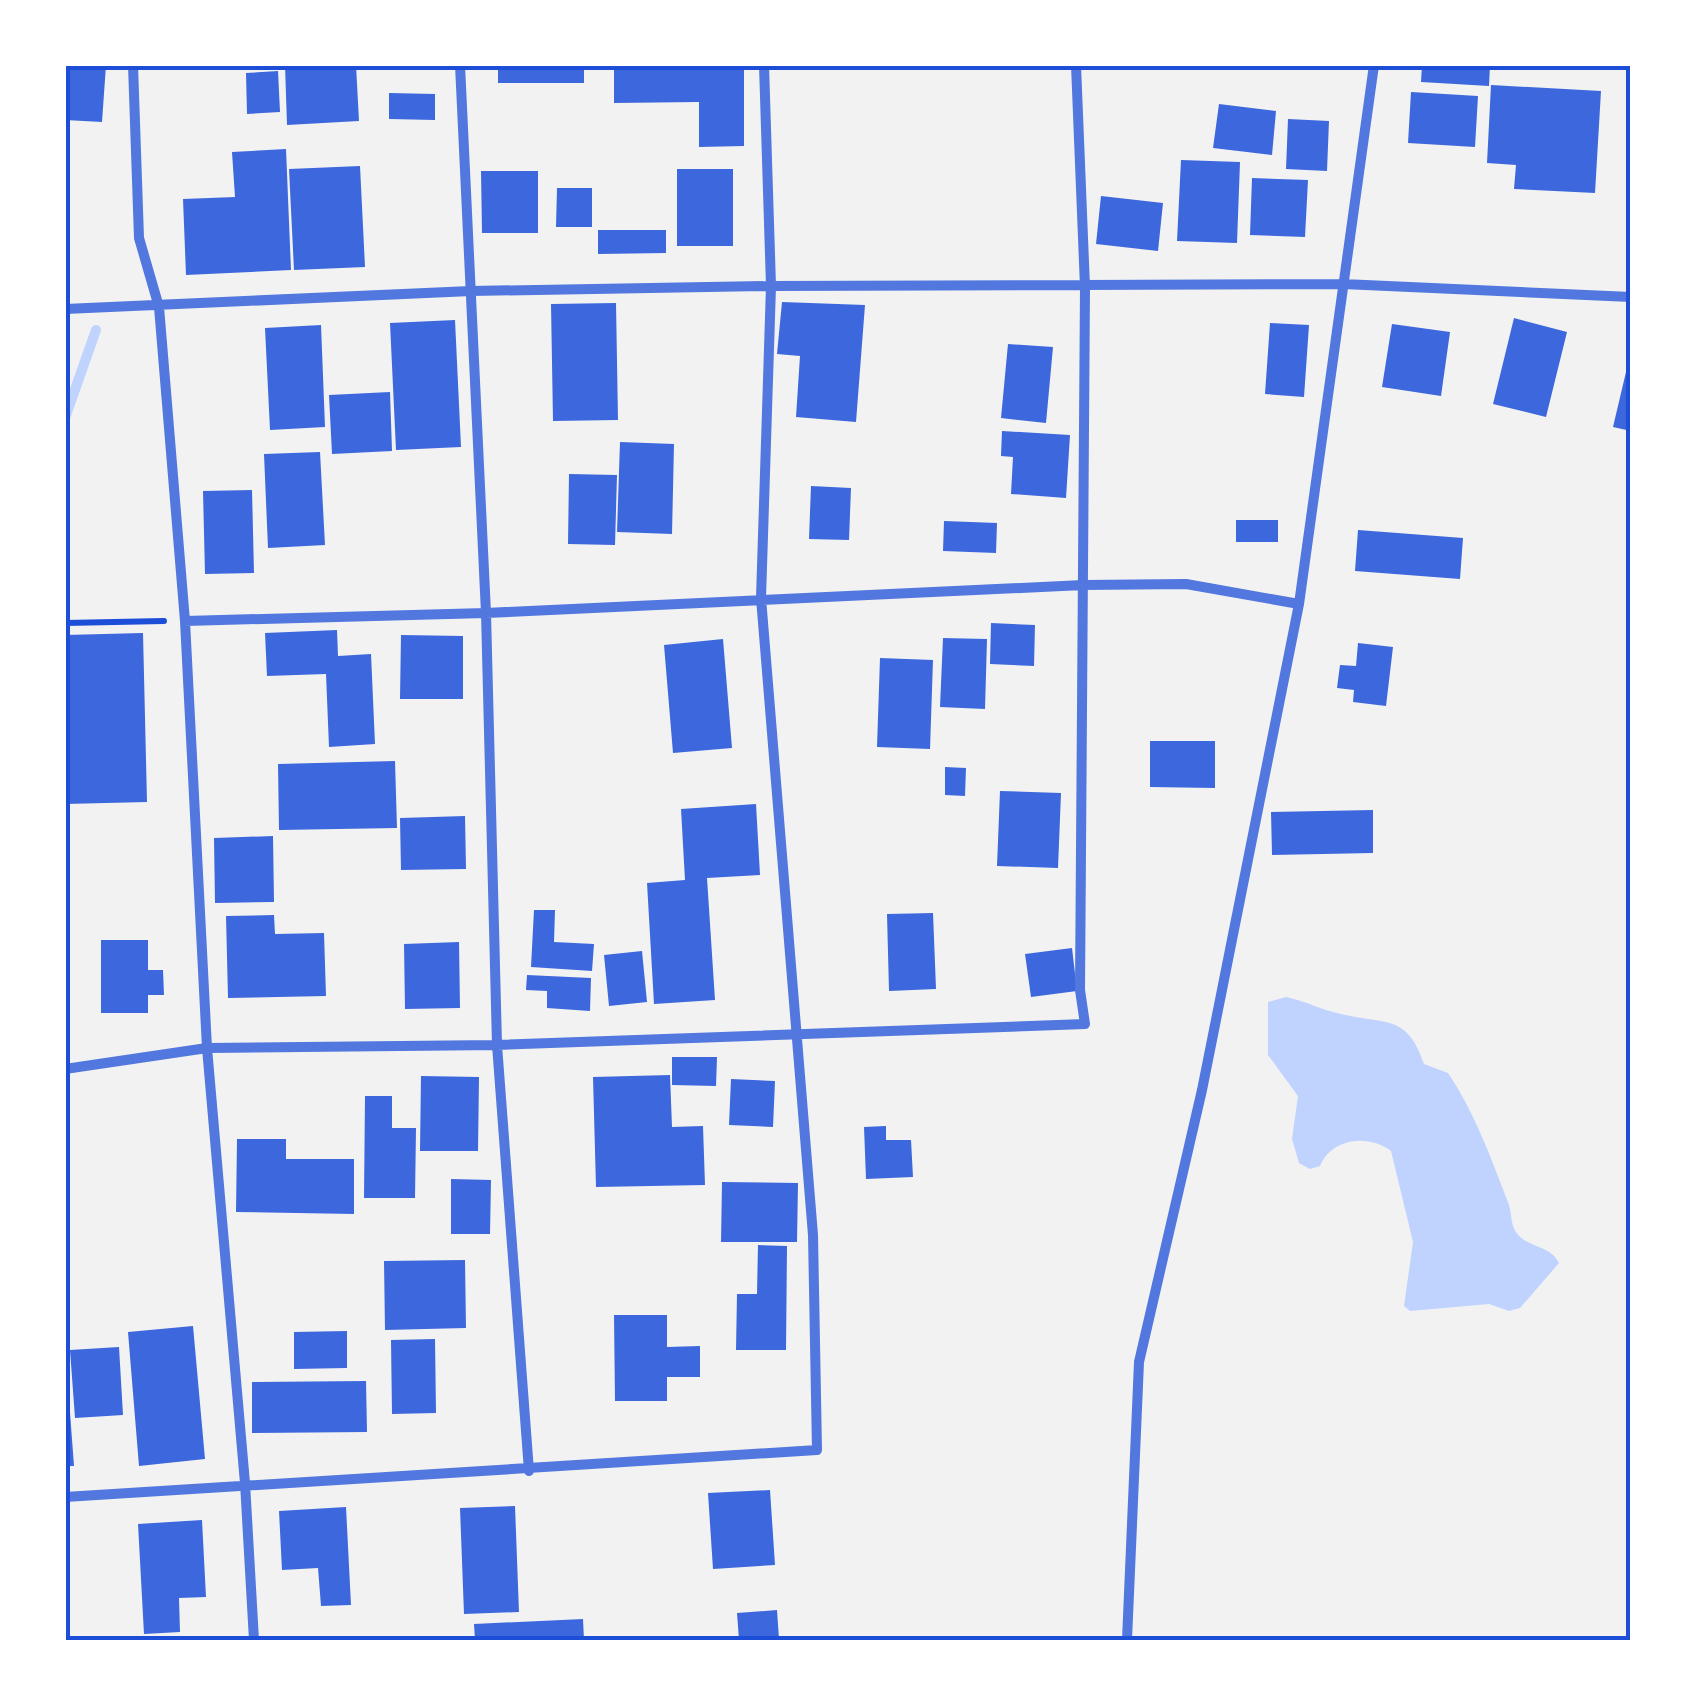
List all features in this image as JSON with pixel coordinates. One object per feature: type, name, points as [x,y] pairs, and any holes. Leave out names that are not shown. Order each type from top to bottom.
[{"type":"street","points":[[133,65],[139,238],[158,307],[185,621],[207,1048],[246,1483],[254,1640]]},
{"type":"street","points":[[460,65],[486,613],[497,1045],[529,1471]]},
{"type":"street","points":[[65,1497],[817,1450],[812,1235],[762,598],[772,286],[764,65]]},
{"type":"street","points":[[65,1070],[207,1048],[497,1045],[1085,1024],[1080,990],[1085,287],[1076,65]]},
{"type":"street","points":[[1127,1640],[1139,1362],[1202,1090],[1299,604],[1374,65]]},
{"type":"street","points":[[65,309],[471,291],[772,286],[1343,284],[1631,297]]},
{"type":"street","points":[[185,621],[486,613],[1082,585],[1186,584],[1299,604]]},
{"type":"path","points":[[65,622],[185,621]]},
{"type":"water","points":[[1286,997],[1393,1024],[1410,1036],[1424,1064],[1448,1073],[1481,1135],[1516,1232],[1550,1252],[1559,1263],[1520,1308],[1509,1311],[1489,1304],[1410,1311],[1404,1306],[1413,1242],[1391,1151],[1372,1142],[1351,1142],[1333,1149],[1320,1166],[1310,1169],[1299,1163],[1292,1139],[1298,1096],[1268,1055],[1268,1002]]},
{"type":"building","points":[[65,65],[106,65],[102,122],[65,120]]},
{"type":"building","points":[[285,65],[356,65],[359,121],[287,125]]},
{"type":"building","points":[[498,65],[584,65],[584,83],[498,83]]},
{"type":"building","points":[[614,65],[744,65],[744,146],[699,147],[699,102],[614,103]]},
{"type":"building","points":[[1422,65],[1490,65],[1489,86],[1421,82]]},
{"type":"building","points":[[278,71],[280,112],[247,114],[246,73]]},
{"type":"building","points":[[1491,85],[1601,91],[1595,193],[1514,189],[1516,165],[1487,163]]},
{"type":"building","points":[[1411,92],[1478,96],[1475,147],[1408,143]]},
{"type":"building","points":[[389,93],[435,94],[435,120],[389,119]]},
{"type":"building","points":[[1219,104],[1276,111],[1272,155],[1213,148]]},
{"type":"building","points":[[1288,119],[1329,121],[1327,171],[1286,169]]},
{"type":"building","points":[[286,149],[291,270],[186,275],[183,199],[235,197],[232,152]]},
{"type":"building","points":[[1181,160],[1240,162],[1237,243],[1177,241]]},
{"type":"building","points":[[1631,163],[1631,199],[1626,199]]},
{"type":"building","points":[[360,166],[365,267],[294,270],[289,169]]},
{"type":"building","points":[[677,169],[733,169],[733,246],[677,246]]},
{"type":"building","points":[[481,171],[538,171],[538,233],[482,233]]},
{"type":"building","points":[[1252,178],[1308,180],[1305,237],[1250,235]]},
{"type":"building","points":[[557,188],[592,188],[592,227],[556,227]]},
{"type":"building","points":[[1101,196],[1163,203],[1158,251],[1096,244]]},
{"type":"building","points":[[598,230],[666,230],[666,253],[598,254]]},
{"type":"building","points":[[782,302],[865,305],[856,422],[796,417],[800,356],[777,354]]},
{"type":"building","points":[[616,303],[618,420],[553,421],[551,304]]},
{"type":"building","points":[[1514,318],[1567,332],[1546,417],[1493,404]]},
{"type":"building","points":[[455,320],[461,447],[396,450],[390,323]]},
{"type":"building","points":[[1270,323],[1309,325],[1304,397],[1265,394]]},
{"type":"building","points":[[1392,324],[1450,332],[1441,396],[1382,387]]},
{"type":"building","points":[[321,325],[325,427],[270,430],[265,328]]},
{"type":"building","points":[[1008,344],[1053,347],[1046,423],[1001,418]]},
{"type":"building","points":[[1626,372],[1631,373],[1631,431],[1613,427]]},
{"type":"building","points":[[390,392],[392,451],[332,454],[329,395]]},
{"type":"building","points":[[1002,431],[1070,435],[1066,498],[1011,494],[1013,457],[1001,456]]},
{"type":"building","points":[[620,442],[674,444],[672,534],[617,532]]},
{"type":"building","points":[[320,452],[325,545],[268,548],[264,454]]},
{"type":"building","points":[[569,474],[617,475],[615,545],[568,544]]},
{"type":"building","points":[[811,486],[851,488],[849,540],[809,539]]},
{"type":"building","points":[[252,490],[254,573],[205,574],[203,491]]},
{"type":"building","points":[[1236,520],[1278,520],[1278,542],[1236,542]]},
{"type":"building","points":[[944,521],[997,523],[996,553],[943,551]]},
{"type":"building","points":[[1358,530],[1463,538],[1460,579],[1355,571]]},
{"type":"building","points":[[991,623],[1035,625],[1034,666],[990,664]]},
{"type":"building","points":[[337,630],[338,656],[371,654],[375,744],[329,747],[326,674],[267,676],[265,633]]},
{"type":"building","points":[[143,633],[147,802],[65,804],[65,635]]},
{"type":"building","points":[[401,635],[463,636],[463,699],[400,699]]},
{"type":"building","points":[[943,638],[987,639],[985,709],[940,707]]},
{"type":"building","points":[[723,639],[732,748],[673,753],[664,645]]},
{"type":"building","points":[[1358,643],[1393,647],[1386,706],[1353,702],[1354,690],[1337,688],[1340,665],[1356,666]]},
{"type":"building","points":[[880,658],[933,660],[930,749],[877,747]]},
{"type":"building","points":[[1150,741],[1215,741],[1215,788],[1150,787]]},
{"type":"building","points":[[395,761],[397,828],[279,830],[278,764]]},
{"type":"building","points":[[945,767],[966,768],[965,796],[945,795]]},
{"type":"building","points":[[1000,791],[1061,793],[1058,868],[997,866]]},
{"type":"building","points":[[756,804],[760,875],[707,878],[715,1000],[654,1004],[647,883],[685,880],[681,809]]},
{"type":"building","points":[[1373,810],[1373,853],[1272,855],[1271,812]]},
{"type":"building","points":[[465,816],[466,869],[401,870],[400,818]]},
{"type":"building","points":[[273,836],[274,902],[215,903],[214,838]]},
{"type":"building","points":[[534,910],[555,910],[554,942],[594,944],[592,971],[531,967]]},
{"type":"building","points":[[933,913],[936,989],[889,991],[887,914]]},
{"type":"building","points":[[274,915],[275,934],[324,933],[326,996],[228,998],[226,916]]},
{"type":"building","points":[[101,940],[148,940],[148,970],[163,970],[164,995],[148,995],[148,1013],[101,1013]]},
{"type":"building","points":[[459,942],[460,1008],[405,1009],[404,944]]},
{"type":"building","points":[[1072,948],[1077,991],[1031,997],[1025,954]]},
{"type":"building","points":[[642,951],[647,1002],[609,1006],[604,955]]},
{"type":"building","points":[[527,975],[591,978],[590,1011],[547,1008],[547,991],[526,990]]},
{"type":"building","points":[[672,1057],[717,1057],[716,1086],[672,1085]]},
{"type":"building","points":[[670,1075],[672,1127],[703,1126],[705,1185],[596,1187],[593,1077]]},
{"type":"building","points":[[421,1076],[479,1077],[478,1151],[420,1151]]},
{"type":"building","points":[[731,1079],[775,1081],[773,1127],[729,1125]]},
{"type":"building","points":[[365,1096],[392,1096],[392,1128],[416,1128],[415,1198],[364,1198]]},
{"type":"building","points":[[886,1126],[886,1140],[911,1140],[913,1177],[866,1179],[864,1127]]},
{"type":"building","points":[[237,1139],[286,1139],[286,1159],[354,1159],[354,1214],[236,1212]]},
{"type":"building","points":[[451,1179],[491,1180],[490,1234],[451,1234]]},
{"type":"building","points":[[722,1182],[798,1183],[797,1242],[721,1242]]},
{"type":"building","points":[[758,1245],[787,1246],[786,1350],[736,1350],[737,1294],[757,1294]]},
{"type":"building","points":[[465,1260],[466,1328],[385,1330],[384,1261]]},
{"type":"building","points":[[614,1315],[667,1315],[667,1347],[700,1346],[700,1377],[667,1377],[667,1401],[615,1401]]},
{"type":"building","points":[[193,1326],[205,1459],[139,1466],[128,1332]]},
{"type":"building","points":[[347,1331],[347,1368],[294,1369],[294,1332]]},
{"type":"building","points":[[435,1339],[436,1413],[392,1414],[391,1340]]},
{"type":"building","points":[[119,1347],[123,1415],[75,1418],[70,1350]]},
{"type":"building","points":[[366,1381],[367,1432],[252,1433],[252,1382]]},
{"type":"building","points":[[65,1399],[69,1399],[74,1466],[65,1466]]},
{"type":"building","points":[[770,1490],[775,1565],[713,1569],[708,1493]]},
{"type":"building","points":[[515,1506],[519,1612],[464,1614],[460,1508]]},
{"type":"building","points":[[346,1507],[351,1605],[321,1606],[318,1568],[282,1570],[279,1511]]},
{"type":"building","points":[[202,1520],[206,1597],[179,1598],[180,1632],[144,1634],[138,1524]]},
{"type":"building","points":[[777,1610],[779,1639],[739,1640],[737,1613]]},
{"type":"building","points":[[583,1619],[584,1640],[475,1640],[474,1624]]},
{"type":"waterway","points":[[65,418],[96,330]]}]
